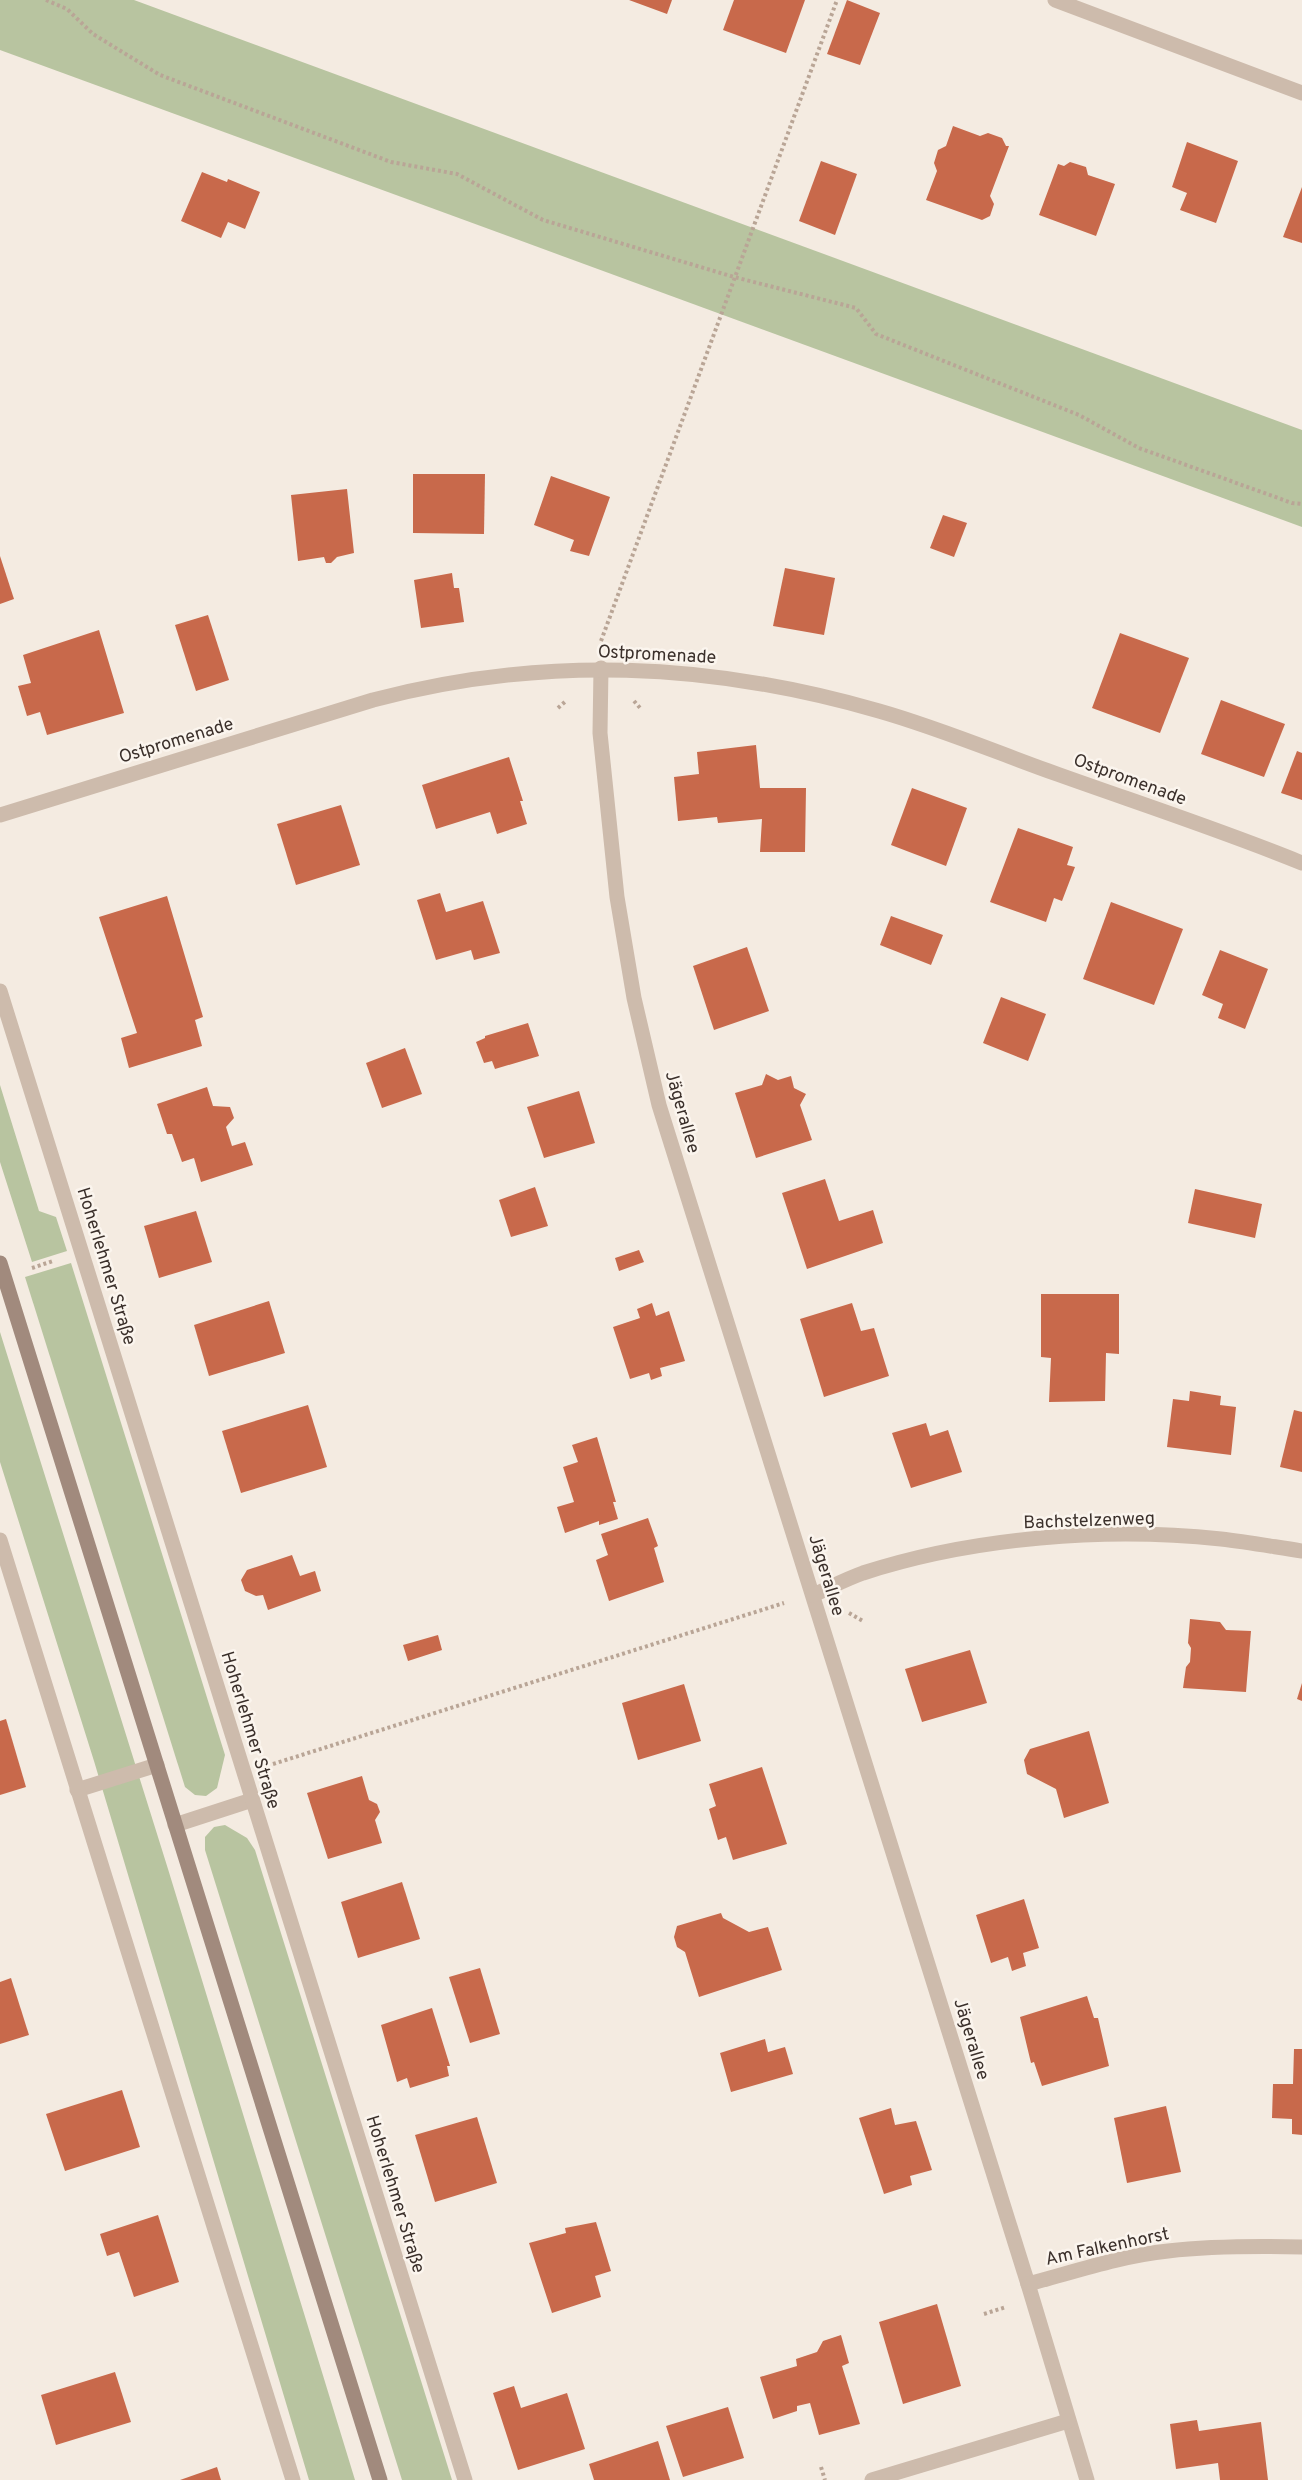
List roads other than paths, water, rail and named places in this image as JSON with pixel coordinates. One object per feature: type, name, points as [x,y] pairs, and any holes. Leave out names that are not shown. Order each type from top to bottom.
[{"type":"street","points":[[1055,0],[1302,93]]},
{"type":"street","name":"Ostpromenade","points":[[0,815],[373,700],[427,686],[482,676],[602,668],[689,673],[768,684],[881,711],[1302,862]]},
{"type":"street","name":"Jägerallee","points":[[602,668],[600,733],[617,897],[634,998],[659,1105],[1028,2284],[1087,2480]]},
{"type":"street","name":"Hoherlehmer Straße","points":[[0,991],[465,2480]]},
{"type":"street","points":[[0,1263],[380,2480]]},
{"type":"street","name":"Bachstelzenweg","points":[[813,1595],[862,1574],[924,1557],[991,1544],[1052,1537],[1140,1535],[1204,1538],[1302,1551]]},
{"type":"street","points":[[0,1540],[76,1790],[293,2480]]},
{"type":"street","points":[[76,1790],[157,1765]]},
{"type":"street","points":[[175,1825],[252,1800]]},
{"type":"street","name":"Am Falkenhorst","points":[[1028,2284],[1102,2264],[1166,2251],[1252,2246],[1302,2247]]},
{"type":"street","points":[[872,2480],[1068,2421]]}]
